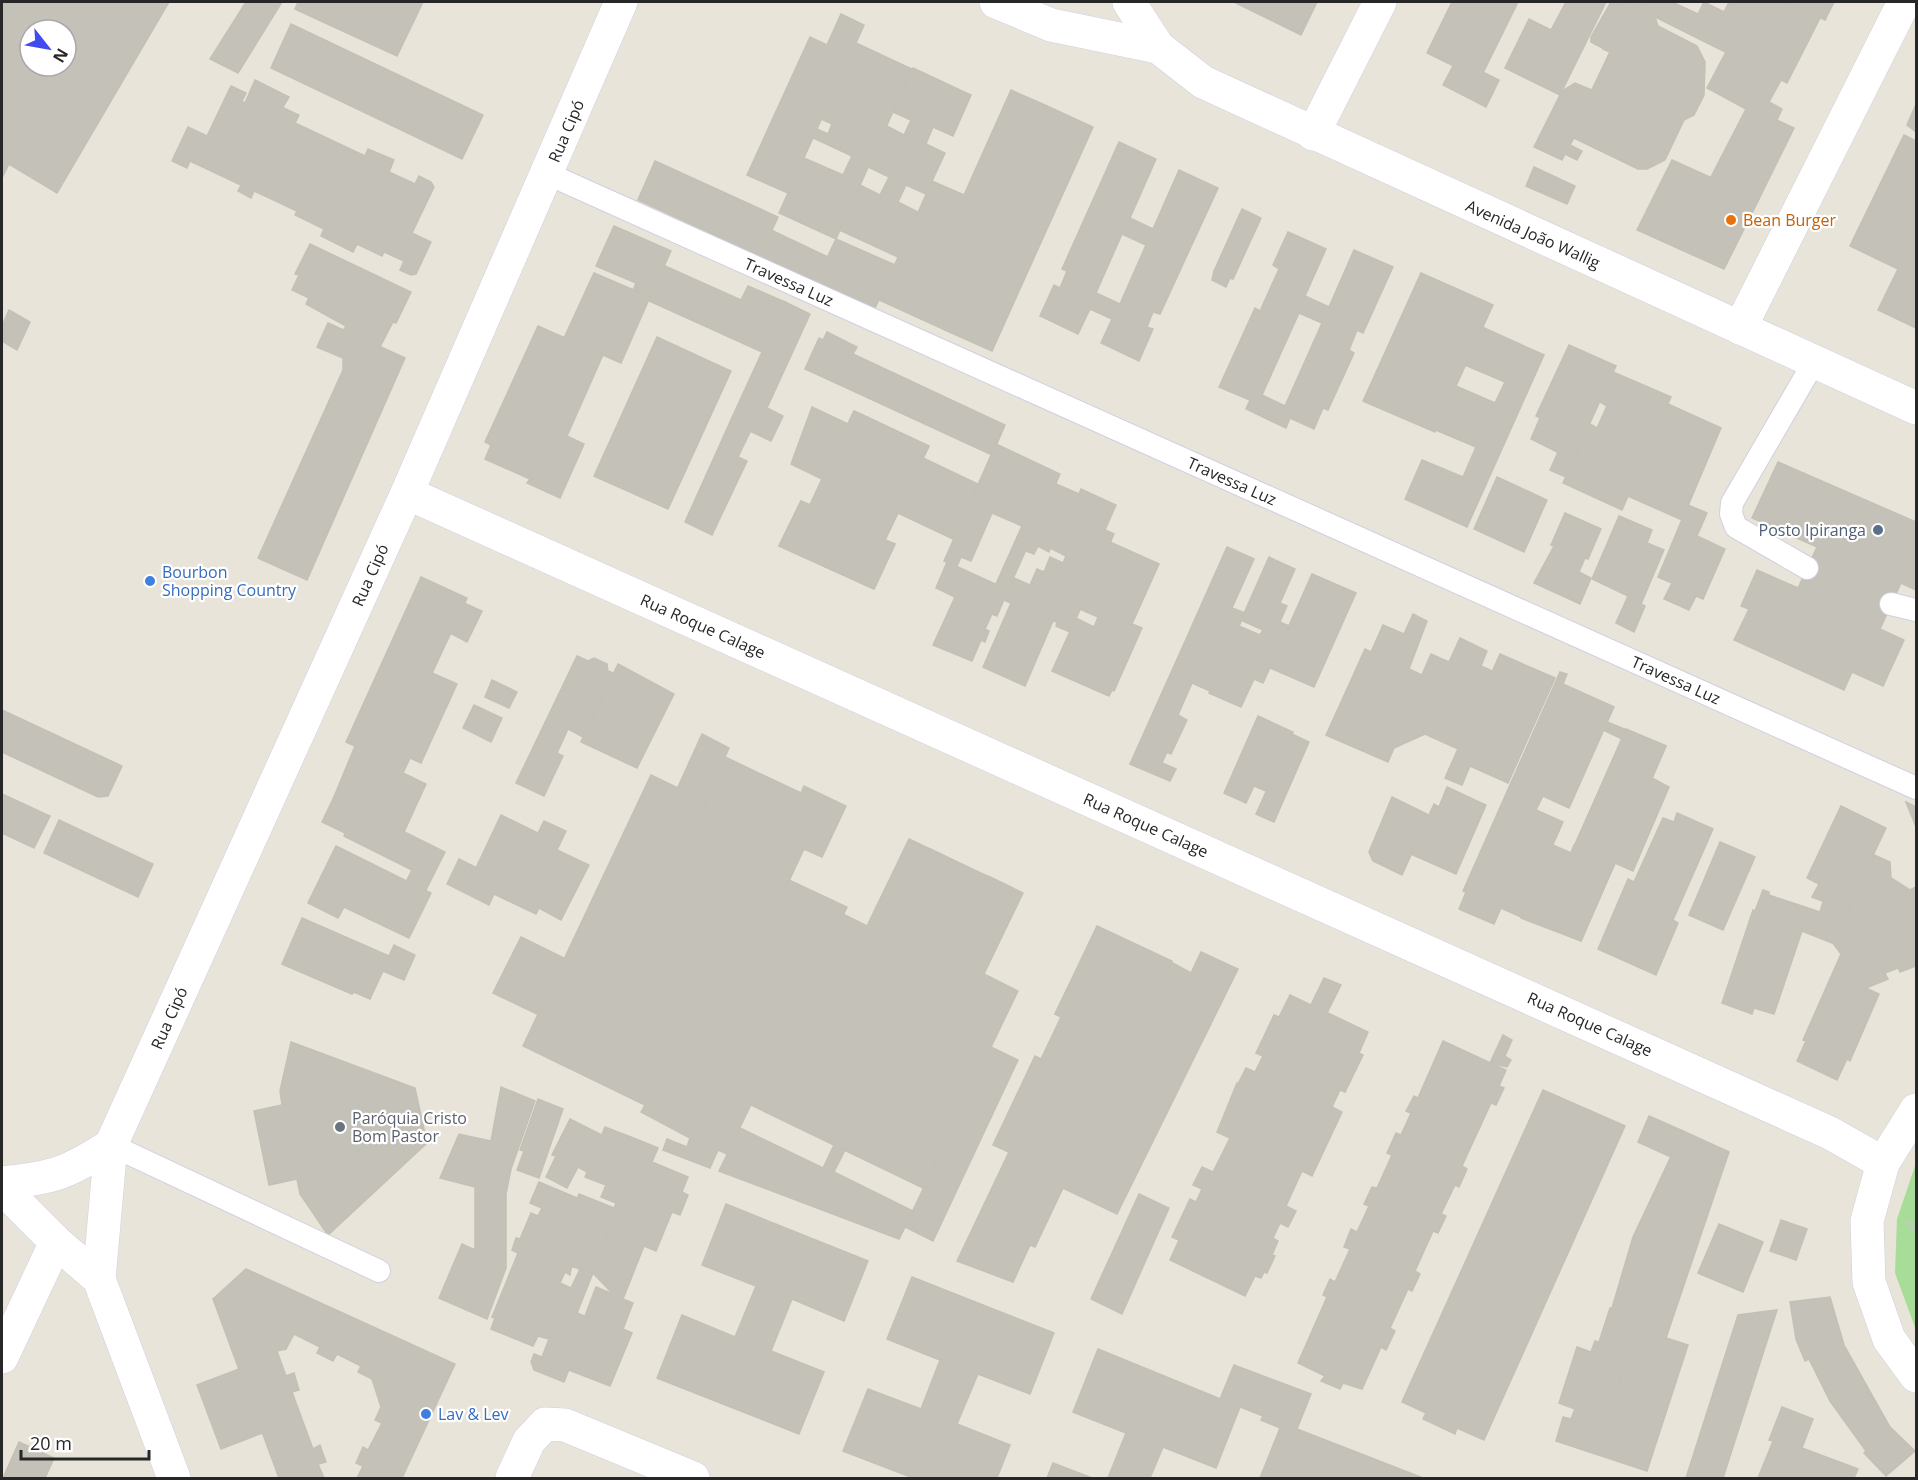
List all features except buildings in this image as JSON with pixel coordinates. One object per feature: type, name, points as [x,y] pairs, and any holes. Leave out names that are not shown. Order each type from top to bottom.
[{"type":"street","name":"Rua Cipó","points":[[99,1279],[111,1145],[407,493],[548,174],[621,2]]},
{"type":"street","name":"Avenida João Wallig","points":[[996,2],[1051,25],[1158,47]]},
{"type":"street","name":"Avenida João Wallig","points":[[1129,2],[1158,47],[1203,82],[1917,408]]},
{"type":"street","points":[[1143,2],[1158,47]]},
{"type":"street","points":[[1313,134],[1380,2]]},
{"type":"street","points":[[1740,328],[1904,2]]},
{"type":"street","name":"Rua Roque Calage","points":[[407,493],[1830,1133],[1883,1163]]},
{"type":"street","points":[[1917,1110],[1883,1163],[1867,1221],[1869,1282],[1889,1339],[1917,1377]]},
{"type":"street","points":[[2,1183],[42,1179],[75,1168],[111,1145]]},
{"type":"street","points":[[2,1188],[56,1242],[99,1279],[174,1479]]},
{"type":"street","points":[[2,1357],[56,1242]]},
{"type":"street","points":[[512,1479],[529,1441],[545,1424],[565,1425],[693,1479]]},
{"type":"lane","name":"Travessa Luz","points":[[548,174],[1917,788]]},
{"type":"lane","points":[[1807,568],[1736,527],[1731,514],[1732,503],[1814,362]]},
{"type":"lane","points":[[1892,604],[1917,610]]},
{"type":"lane","points":[[111,1145],[380,1271]]},
{"type":"green space","points":[[1916,1163],[1916,1330],[1895,1273],[1897,1219]]},
{"type":"place","name":"Bean Burger","points":[[1731,220]]},
{"type":"place","name":"Posto Ipiranga","points":[[1878,530]]},
{"type":"place","name":"Bourbon Shopping Country","points":[[150,581]]},
{"type":"place","name":"Paróquia Cristo Bom Pastor","points":[[340,1127]]},
{"type":"place","name":"Lav & Lev","points":[[426,1414]]}]
